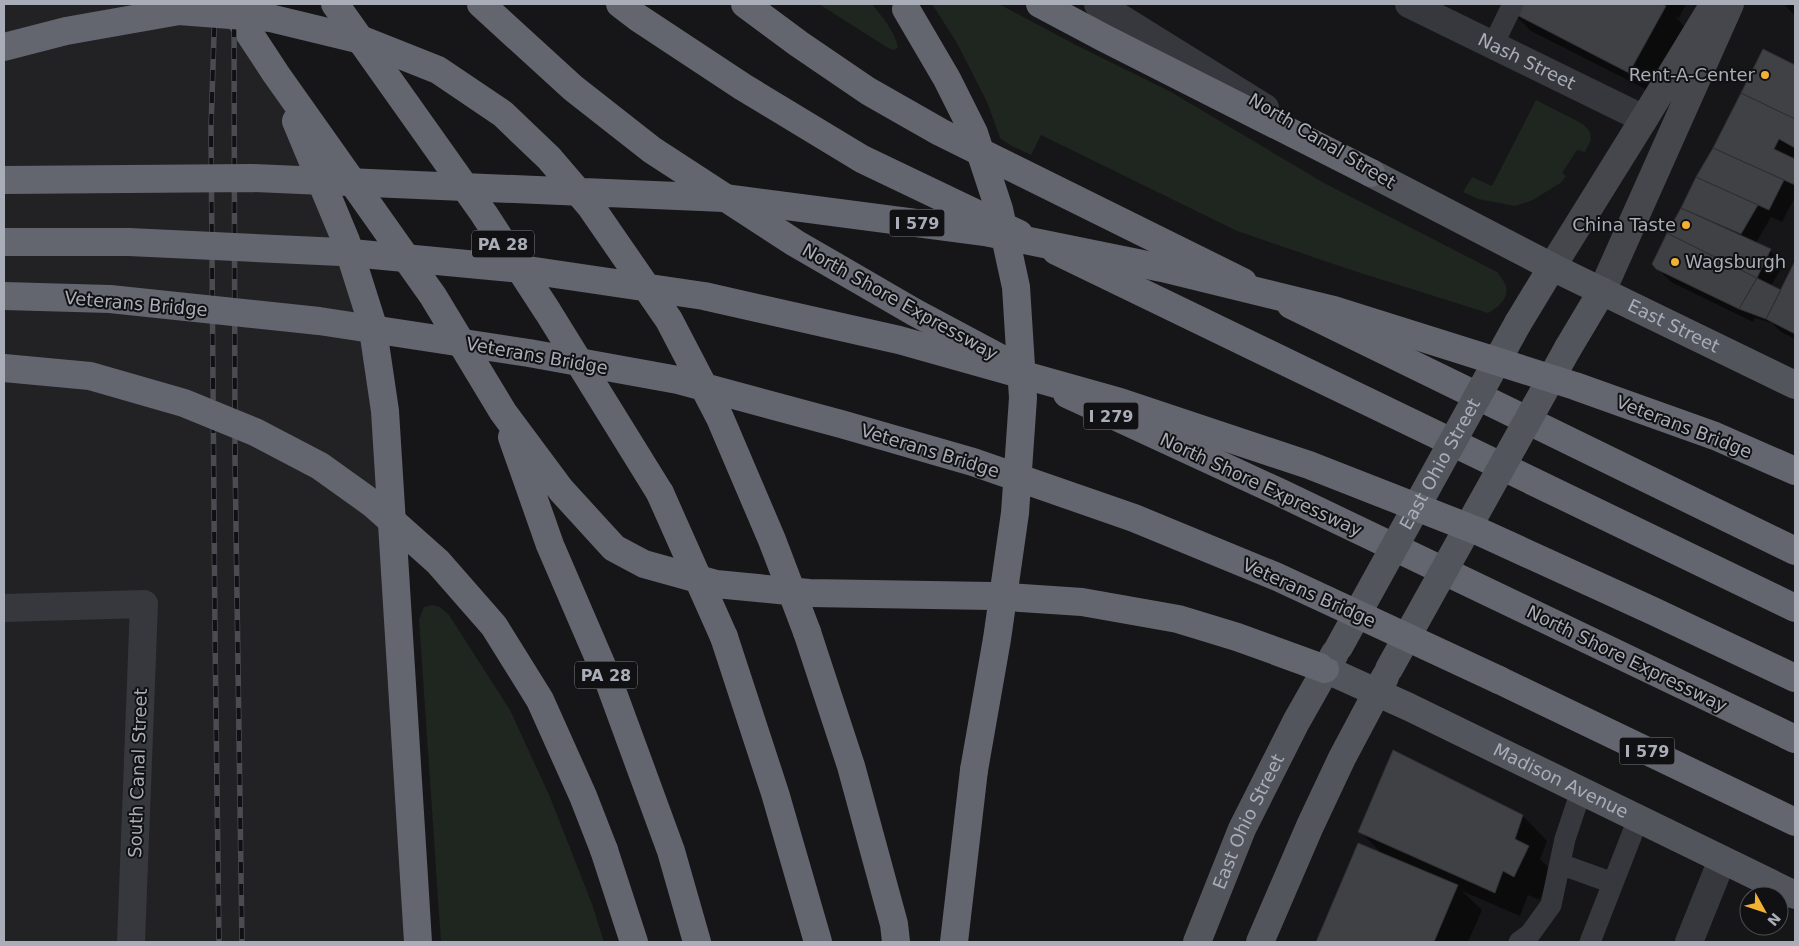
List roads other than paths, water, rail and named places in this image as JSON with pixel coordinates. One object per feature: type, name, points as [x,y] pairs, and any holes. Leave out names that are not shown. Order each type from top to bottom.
[{"type":"highway","name":"PA 28","points":[[230,4],[276,74],[433,296],[503,412],[550,545],[610,682],[671,851],[697,942]]},
{"type":"highway","name":"PA 28","points":[[335,4],[500,239],[548,312],[660,493],[724,637],[775,793],[818,942]]},
{"type":"highway","name":"North Shore Expressway","points":[[481,4],[573,88],[652,150],[795,244],[914,312],[1086,404],[1281,493],[1795,739]]},
{"type":"highway","points":[[620,4],[743,87],[862,159],[1795,608]]},
{"type":"highway","points":[[644,4],[743,87]]},
{"type":"highway","points":[[745,4],[868,91],[940,132],[1795,551]]},
{"type":"highway","points":[[1040,4],[1370,173]]},
{"type":"highway","points":[[904,6],[947,79],[974,133],[999,209],[1016,287],[1023,398],[1015,513],[997,639],[974,770],[954,942]]},
{"type":"highway","points":[[4,47],[66,31],[179,11],[270,18],[365,41],[438,70],[502,114],[549,158],[591,207],[669,320],[720,418],[772,540],[807,632],[851,766],[894,924],[896,942]]},
{"type":"highway","points":[[276,74],[346,241],[372,323],[385,411],[418,942]]},
{"type":"highway","name":"Veterans Bridge","points":[[4,180],[252,178],[724,198],[985,232],[1162,268],[1334,310],[1575,386],[1715,436],[1795,471]]},
{"type":"highway","points":[[4,242],[129,242],[341,252],[521,269],[704,296],[899,340],[1120,402],[1309,465],[1480,532],[1795,678]]},
{"type":"highway","name":"Veterans Bridge","points":[[4,296],[110,299],[309,320],[529,353],[678,380],[973,462],[1134,518],[1275,576],[1437,650],[1795,822]]},
{"type":"highway","points":[[4,368],[90,376],[184,403],[255,432],[312,462],[373,504],[438,562],[494,626],[540,700],[583,796],[604,850],[634,942]]},
{"type":"highway","points":[[503,412],[561,490],[614,548],[644,564],[716,584],[809,593],[992,596],[1082,602],[1178,619],[1238,637],[1332,658]]},
{"type":"main road","name":"East Ohio Street","points":[[1197,942],[1242,829],[1296,722],[1518,323],[1714,4]]},
{"type":"main road","points":[[1260,942],[1310,826],[1338,767],[1383,681],[1568,348],[1602,291],[1730,4]]},
{"type":"main road","name":"North Canal Street","points":[[1370,173],[1552,267]]},
{"type":"main road","name":"East Street","points":[[1552,267],[1795,385]]},
{"type":"main road","name":"Madison Avenue","points":[[1332,658],[1383,681],[1581,791],[1795,895]]},
{"type":"street","name":"North Canal Street","points":[[1098,4],[1370,173]]},
{"type":"street","name":"Nash Street","points":[[1409,4],[1644,119]]},
{"type":"street","name":"South Canal Street","points":[[4,608],[144,604],[131,942]]},
{"type":"street","points":[[1689,942],[1722,860]]},
{"type":"lane","points":[[1493,45],[1513,4]]},
{"type":"lane","points":[[1519,942],[1530,934],[1551,905],[1565,839],[1581,791]]},
{"type":"lane","points":[[1590,942],[1638,819]]},
{"type":"lane","points":[[1560,864],[1614,883]]},
{"type":"railway","points":[[215,4],[211,128],[219,942]]},
{"type":"railway","points":[[234,4],[235,458],[242,942]]},
{"type":"place","name":"Rent-A-Center","points":[[1765,75]]},
{"type":"place","name":"China Taste","points":[[1686,225]]},
{"type":"place","name":"Wagsburgh","points":[[1675,262]]}]
